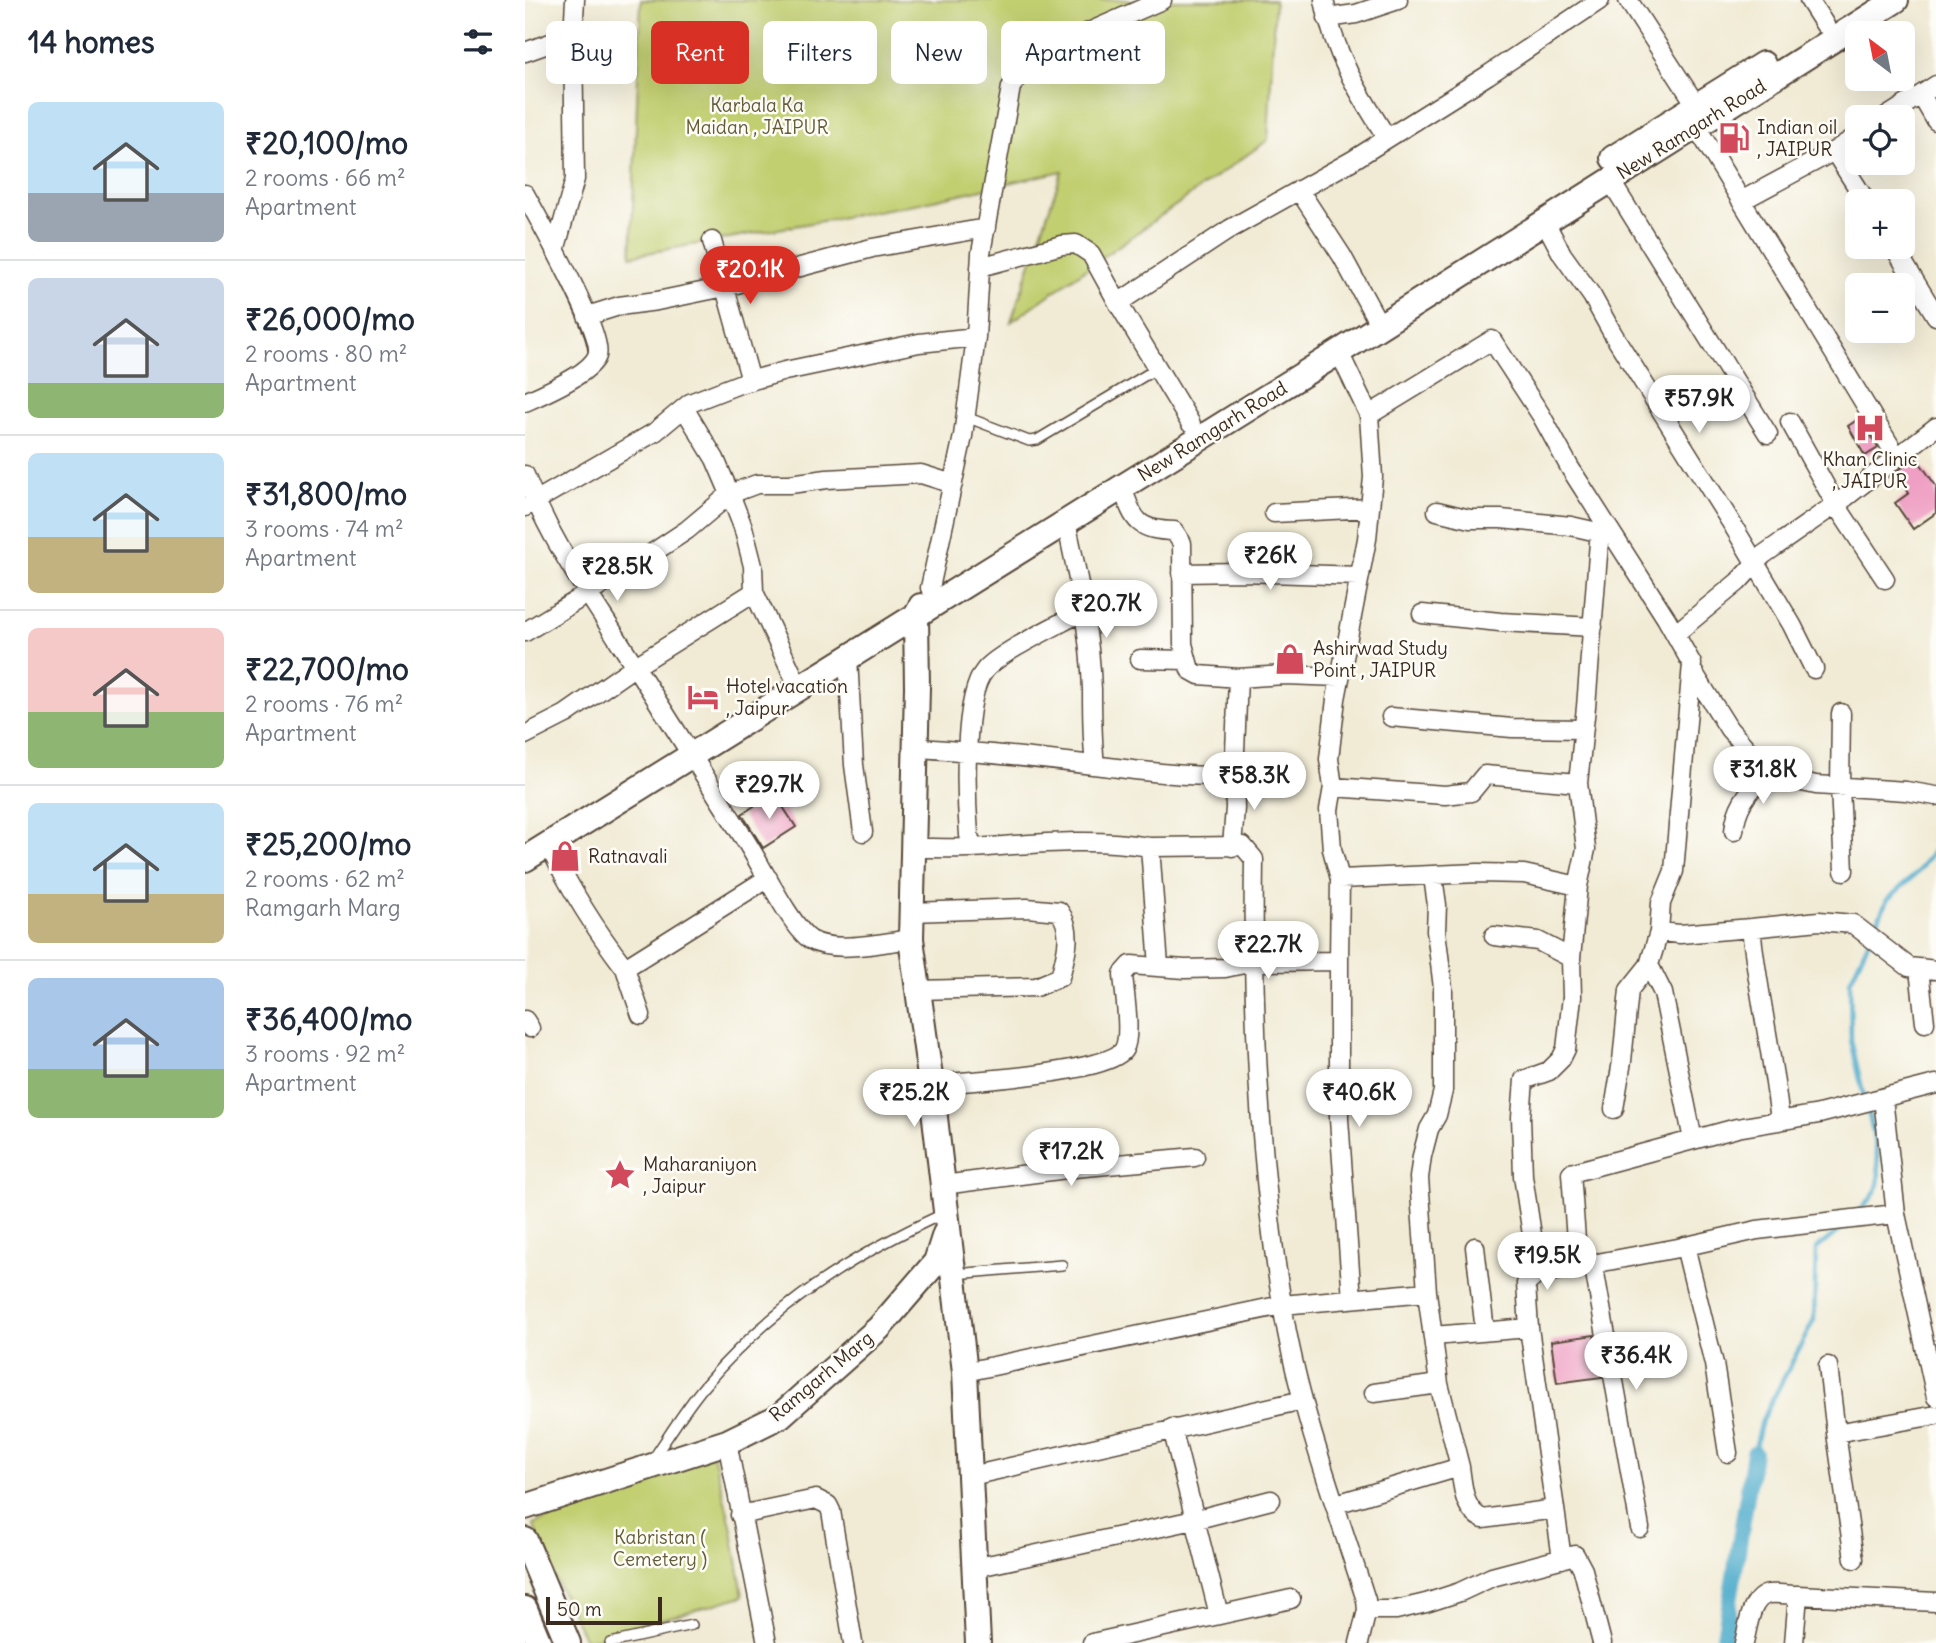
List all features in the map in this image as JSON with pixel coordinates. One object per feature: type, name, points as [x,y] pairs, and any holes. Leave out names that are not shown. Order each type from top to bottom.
[{"type":"street","points":[[574,21],[575,0]]},
{"type":"street","points":[[978,1643],[965,1372],[911,939],[916,615],[930,588],[966,417],[976,337],[980,267],[1011,87],[1025,68],[1059,45],[1162,0]]},
{"type":"street","points":[[1387,138],[1348,76],[1326,9],[1356,14],[1398,0]]},
{"type":"street","points":[[1118,303],[1230,229],[1353,160],[1600,0]]},
{"type":"street","points":[[1628,0],[1699,117],[1741,201],[1795,285],[1897,457]]},
{"type":"street","points":[[1809,0],[1825,25]]},
{"type":"street","name":"New Ramgarh Road","points":[[686,750],[793,675],[1191,424],[1545,222],[1610,180],[1825,25],[1865,0]]},
{"type":"street","name":"New Ramgarh Road","points":[[525,859],[537,843],[686,750],[848,658],[1339,352],[1376,318],[1699,117],[1896,0]]},
{"type":"street","points":[[525,52],[546,45]]},
{"type":"street","points":[[555,251],[575,179],[575,84]]},
{"type":"street","points":[[1905,105],[1936,85]]},
{"type":"street","points":[[1921,95],[1936,121]]},
{"type":"street","points":[[1741,201],[1845,144]]},
{"type":"street","points":[[1834,151],[1858,189]]},
{"type":"street","points":[[1610,180],[1768,434]]},
{"type":"street","points":[[1299,190],[1342,256],[1376,318]]},
{"type":"street","points":[[525,194],[587,316],[598,346],[597,357],[588,368],[525,402]]},
{"type":"street","points":[[1545,222],[1562,254],[1592,296],[1732,524],[1792,625],[1814,669]]},
{"type":"street","points":[[587,316],[619,306],[725,287],[872,248],[986,228]]},
{"type":"street","points":[[712,241],[751,381]]},
{"type":"street","points":[[980,267],[1062,245],[1076,244],[1091,254],[1156,369],[1191,424]]},
{"type":"street","points":[[1901,259],[1936,316]]},
{"type":"street","points":[[530,504],[655,432],[690,403],[785,371],[919,343],[976,337]]},
{"type":"street","points":[[1369,415],[1492,340],[1541,415],[1604,528],[1692,664],[1674,871],[1661,904],[1659,932],[1649,965],[1629,990],[1614,1109]]},
{"type":"street","points":[[1339,352],[1369,415],[1373,477],[1329,759],[1333,787],[1329,810],[1331,836],[1340,879],[1339,1119],[1352,1299]]},
{"type":"street","points":[[684,408],[715,459],[730,494],[743,527],[753,566],[754,592],[793,675]]},
{"type":"street","points":[[1790,422],[1836,505],[1885,579]]},
{"type":"street","points":[[1675,634],[1707,609],[1763,555],[1836,505],[1936,427]]},
{"type":"street","points":[[525,632],[687,530],[730,494],[758,484],[921,474],[953,484]]},
{"type":"street","points":[[525,475],[530,504],[792,918],[811,940],[828,945],[849,946],[911,939]]},
{"type":"street","points":[[1122,487],[1133,516],[1139,523],[1152,530],[1174,531],[1180,537],[1183,643],[1190,670],[1199,676],[1238,678],[1341,677]]},
{"type":"street","points":[[1274,513],[1370,509]]},
{"type":"street","points":[[1437,512],[1470,519],[1604,528]]},
{"type":"street","points":[[1066,522],[1083,611],[1092,688],[1091,727],[1095,765]]},
{"type":"street","points":[[1538,1274],[1523,1176],[1521,1117],[1524,1080],[1549,1071],[1561,1059],[1566,1049],[1572,997],[1571,958],[1578,886],[1586,849],[1578,783],[1599,542],[1604,528]]},
{"type":"street","points":[[1182,573],[1359,576]]},
{"type":"street","points":[[525,735],[566,714],[754,592]]},
{"type":"street","points":[[972,848],[968,835],[967,751],[976,688],[985,670],[1083,611]]},
{"type":"street","points":[[1422,614],[1593,627]]},
{"type":"street","points":[[848,658],[854,765],[863,832]]},
{"type":"street","points":[[1140,659],[1187,660]]},
{"type":"street","points":[[1692,670],[1729,729],[1770,775],[1816,785],[1936,796]]},
{"type":"street","points":[[1232,847],[1238,678]]},
{"type":"street","points":[[1841,713],[1840,786],[1844,871]]},
{"type":"street","points":[[1391,717],[1512,728],[1583,729]]},
{"type":"street","points":[[915,748],[967,751],[1194,777],[1234,776]]},
{"type":"street","points":[[1734,831],[1735,815],[1742,802],[1767,771]]},
{"type":"street","points":[[1333,787],[1445,794],[1471,792],[1485,775],[1578,783]]},
{"type":"street","points":[[913,848],[1120,842],[1150,847],[1243,846],[1254,859],[1253,962],[1264,1158],[1282,1305],[1303,1400],[1367,1610],[1359,1643]]},
{"type":"street","points":[[537,843],[568,883],[591,922],[625,968],[641,1016]]},
{"type":"street","points":[[1150,847],[1159,966]]},
{"type":"street","points":[[1340,879],[1478,873],[1524,874],[1578,886]]},
{"type":"street","points":[[1433,877],[1443,988],[1443,1091],[1437,1115],[1429,1129],[1419,1178],[1427,1292],[1439,1384],[1461,1467],[1464,1493],[1474,1515],[1483,1519],[1555,1509]]},
{"type":"street","points":[[625,968],[768,878]]},
{"type":"street","points":[[912,912],[1027,908],[1059,911],[1066,920],[1068,947],[1060,977],[1036,987],[918,990]]},
{"type":"street","points":[[1659,932],[1680,934],[1819,921],[1853,925],[1909,967],[1927,970],[1926,1023]]},
{"type":"street","points":[[1751,928],[1760,998],[1776,1079],[1780,1121]]},
{"type":"street","points":[[1494,936],[1538,941],[1571,958]]},
{"type":"street","points":[[931,1084],[1059,1072],[1118,1056],[1124,1050],[1127,1037],[1123,974],[1131,965],[1185,969],[1225,968],[1253,962],[1339,961]]},
{"type":"street","points":[[1649,965],[1659,982],[1665,1001],[1693,1140]]},
{"type":"street","points":[[1640,1528],[1585,1264],[1571,1173],[1737,1128],[1780,1121],[1936,1084]]},
{"type":"street","points":[[1873,1100],[1936,1397]]},
{"type":"street","points":[[943,1185],[1074,1168],[1195,1157]]},
{"type":"street","points":[[1562,1559],[1529,1328],[1526,1284],[1538,1274],[1757,1230],[1896,1214]]},
{"type":"street","name":"Ramgarh Marg","points":[[525,1507],[727,1442],[780,1416],[879,1328],[936,1262],[947,1219]]},
{"type":"street","points":[[1685,1246],[1714,1364],[1728,1453]]},
{"type":"street","points":[[1475,1247],[1485,1331]]},
{"type":"street","points":[[965,1372],[1282,1305],[1427,1292]]},
{"type":"street","points":[[1433,1336],[1529,1328]]},
{"type":"street","points":[[1828,1366],[1854,1559]]},
{"type":"street","points":[[1374,1393],[1439,1384]]},
{"type":"street","points":[[971,1476],[1303,1400]]},
{"type":"street","points":[[1836,1433],[1936,1415]]},
{"type":"street","points":[[1172,1429],[1219,1615]]},
{"type":"street","points":[[727,1442],[767,1643]]},
{"type":"street","points":[[1336,1504],[1461,1467]]},
{"type":"street","points":[[740,1515],[815,1499],[828,1505],[853,1643]]},
{"type":"street","points":[[974,1568],[1194,1520],[1271,1500]]},
{"type":"street","points":[[525,1540],[568,1643]]},
{"type":"street","points":[[1367,1610],[1396,1610],[1426,1603],[1460,1592],[1492,1577],[1575,1555],[1583,1570],[1602,1643]]},
{"type":"street","points":[[1744,1643],[1753,1608],[1768,1594],[1936,1602]]},
{"type":"street","points":[[1794,1643],[1798,1595]]},
{"type":"street","points":[[1092,1643],[1291,1599]]},
{"type":"street","points":[[525,1609],[533,1638]]},
{"type":"lane","points":[[966,417],[1029,441],[1037,440],[1156,369]]},
{"type":"lane","points":[[648,1466],[704,1386],[756,1331],[824,1278],[895,1236],[947,1219]]},
{"type":"lane","points":[[953,1274],[1062,1265]]},
{"type":"lane","points":[[610,1643],[692,1625]]},
{"type":"green space","name":"Karbala Ka Maidan , JAIPUR","points":[[641,0],[1275,0],[1268,140],[1011,322],[1062,171],[920,203],[631,256]]},
{"type":"green space","name":"Kabristan ( Cemetery )","points":[[713,1454],[731,1525],[743,1596],[586,1641],[556,1581],[533,1524]]},
{"type":"building","points":[[1860,418],[1878,448],[1865,456],[1848,426]]},
{"type":"building","points":[[1916,457],[1936,486],[1936,513],[1913,529],[1895,503],[1909,493],[1895,473]]},
{"type":"building","points":[[774,793],[796,827],[763,848],[742,814]]},
{"type":"building","points":[[1594,1335],[1602,1377],[1557,1383],[1551,1341]]},
{"type":"waterway","points":[[1873,932],[1887,900],[1917,873],[1936,847]]},
{"type":"waterway","points":[[1864,1097],[1851,1040],[1850,981],[1869,940]]},
{"type":"waterway","points":[[1859,1212],[1875,1192],[1879,1177],[1867,1106]]},
{"type":"waterway","points":[[1754,1453],[1762,1420],[1814,1320],[1816,1249],[1845,1226]]},
{"type":"waterway","points":[[1723,1643],[1754,1453]]},
{"type":"place","name":"Indian oil , JAIPUR","points":[[1734,138]]},
{"type":"place","name":"Khan Clinic , JAIPUR","points":[[1870,428]]},
{"type":"place","name":"Ashirwad Study Point , JAIPUR","points":[[1290,659]]},
{"type":"place","name":"Hotel vacation , Jaipur","points":[[703,697]]},
{"type":"place","name":"Ratnavali","points":[[565,856]]},
{"type":"place","name":"Maharaniyon , Jaipur","points":[[620,1175]]}]
